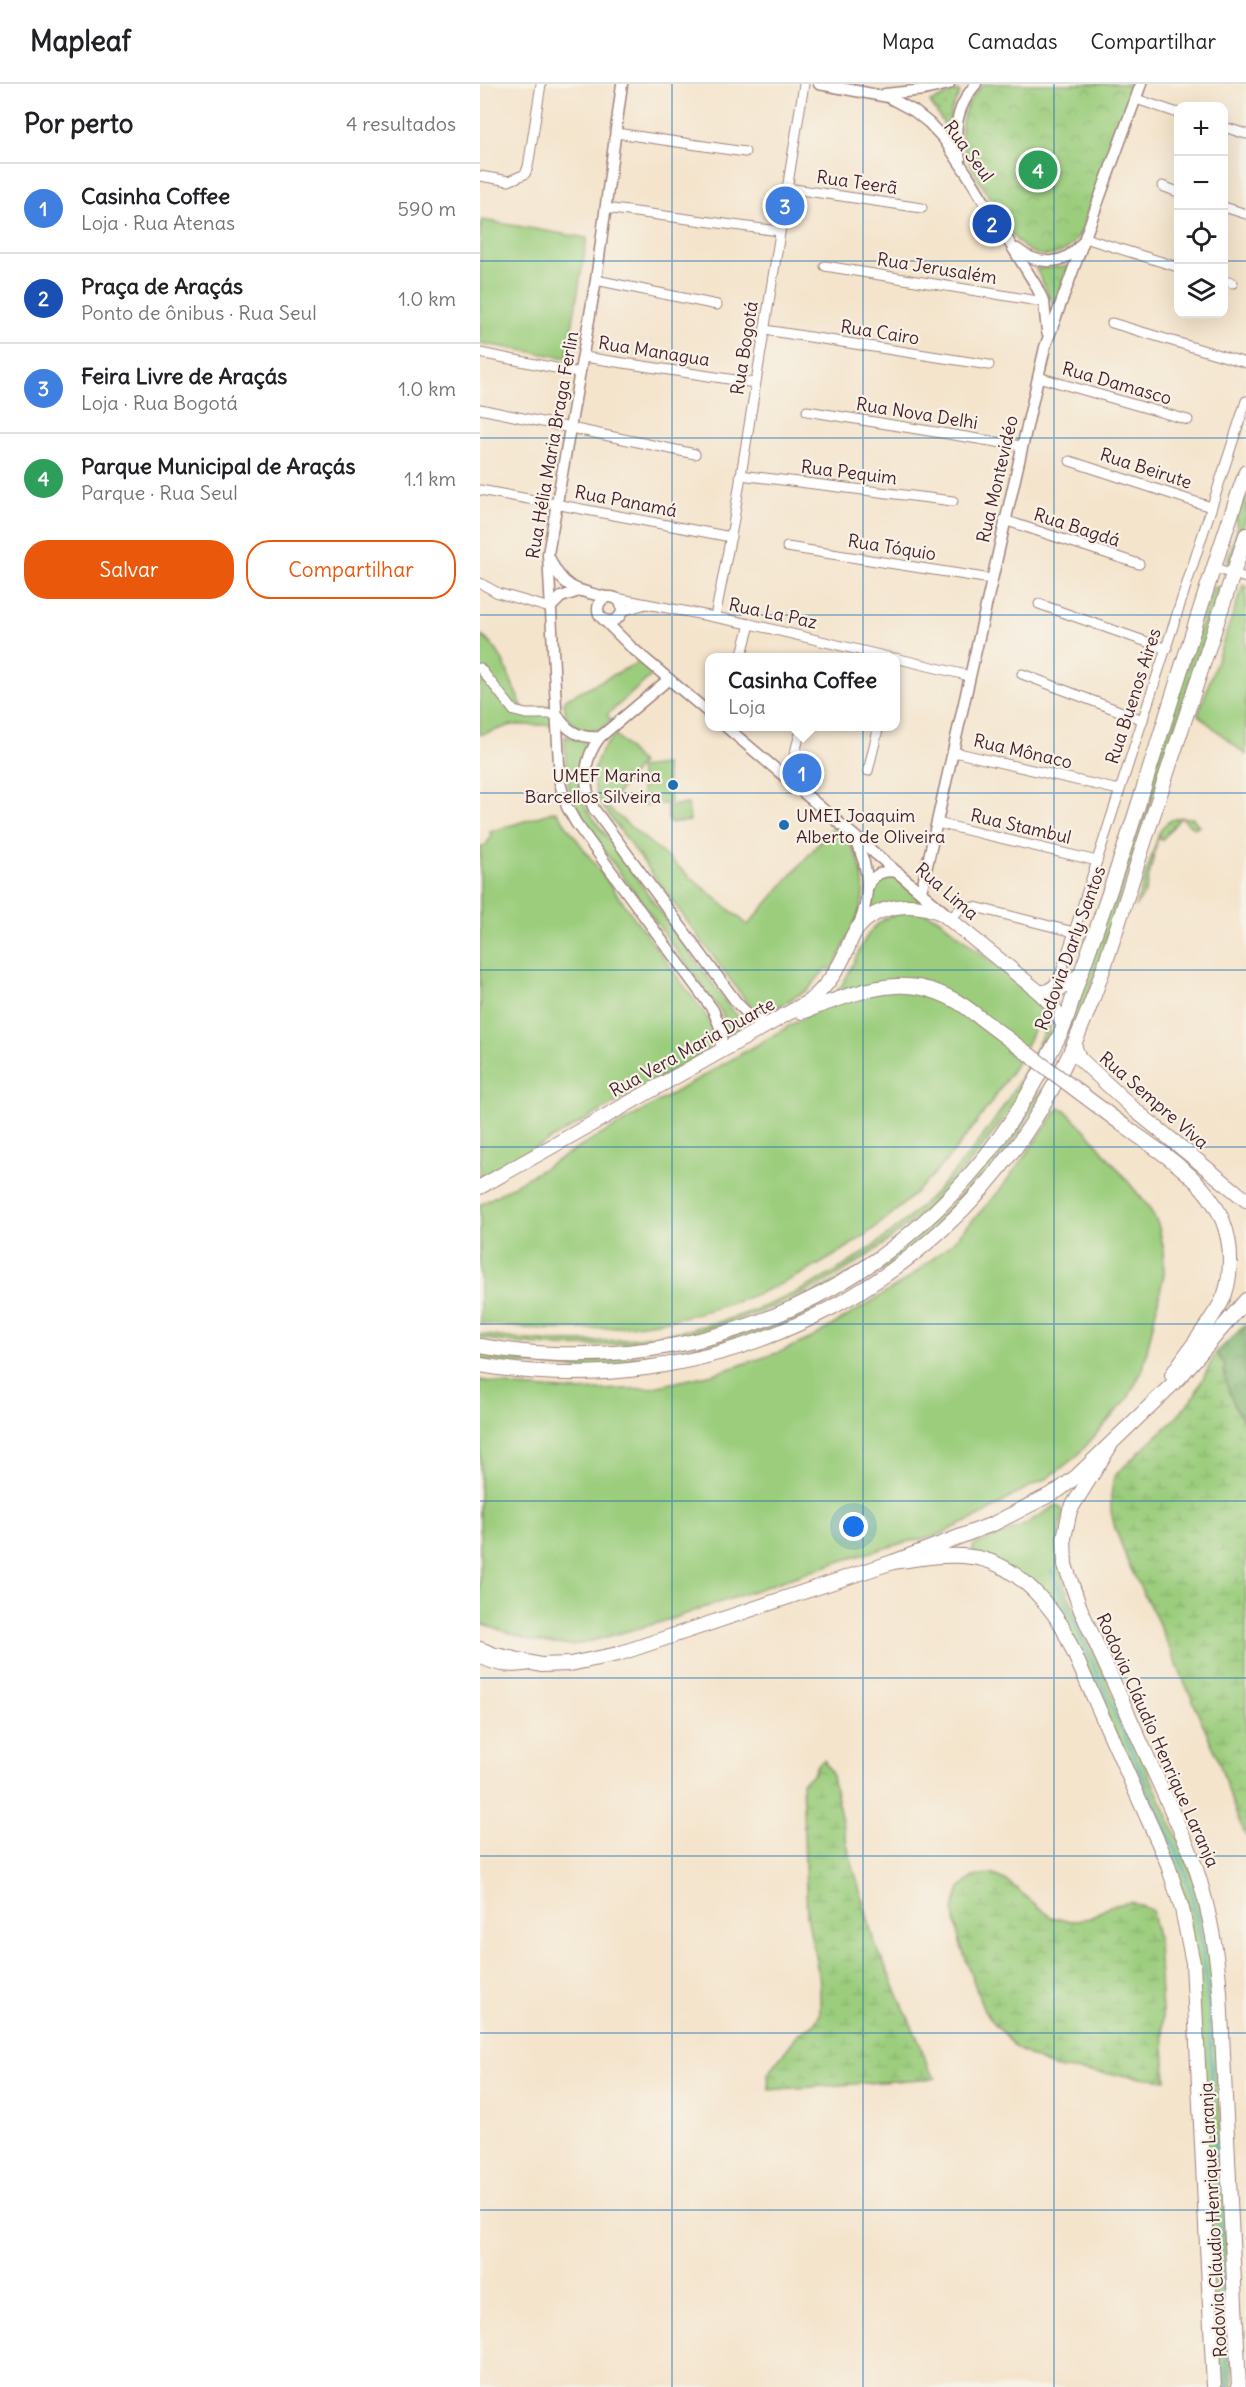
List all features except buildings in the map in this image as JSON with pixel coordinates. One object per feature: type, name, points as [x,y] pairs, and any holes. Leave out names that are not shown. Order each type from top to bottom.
[{"type":"main road","name":"Rodovia Darly Santos","points":[[480,1346],[538,1354],[581,1355],[664,1348],[746,1327],[823,1293],[859,1272],[926,1220],[963,1183],[997,1142],[1020,1108],[1064,1026],[1116,877],[1246,472]]},
{"type":"main road","name":"Rodovia Darly Santos","points":[[480,1365],[537,1372],[581,1374],[624,1372],[710,1357],[752,1344],[832,1309],[869,1287],[905,1262],[977,1196],[1012,1154],[1036,1118],[1074,1045],[1240,576],[1246,535]]},
{"type":"main road","name":"Rua Vera Maria Duarte","points":[[480,1189],[801,1006],[820,992],[834,974],[856,930],[877,914],[902,906],[928,908],[951,918]]},
{"type":"main road","name":"Rua Lima","points":[[951,918],[1053,1006],[1064,1026]]},
{"type":"main road","points":[[1037,991],[1055,992],[1080,975]]},
{"type":"main road","points":[[769,1025],[858,992],[889,985],[911,985],[934,990],[956,1000],[1200,1183],[1220,1211],[1229,1244],[1230,1268],[1221,1302],[1153,1405]]},
{"type":"main road","name":"Rua Sempre Viva","points":[[1074,1045],[1079,1058],[1128,1103],[1246,1200]]},
{"type":"main road","points":[[480,1657],[494,1665],[507,1667],[570,1664],[618,1653],[892,1562],[993,1524],[1059,1490],[1110,1446],[1180,1377],[1246,1300]]},
{"type":"main road","name":"Rodovia Cláudio Henrique Laranja","points":[[1110,1446],[1070,1510],[1064,1538],[1065,1565],[1087,1624],[1189,1849],[1199,1876],[1214,1933],[1220,1992],[1239,2387]]},
{"type":"main road","name":"Rodovia Cláudio Henrique Laranja","points":[[892,1562],[948,1556],[974,1557],[1006,1570],[1038,1593],[1062,1626],[1167,1862],[1184,1917],[1194,1981],[1214,2387]]},
{"type":"main road","points":[[480,1649],[492,1654],[539,1664]]},
{"type":"street","points":[[484,177],[509,181],[521,178],[528,167],[541,84]]},
{"type":"street","name":"Rua Hélia Maria Braga Ferlin","points":[[622,84],[584,357],[548,554],[560,783],[567,807],[576,823],[713,1010],[722,1032],[720,1052]]},
{"type":"street","name":"Rua Bogotá","points":[[715,617],[731,537],[804,84]]},
{"type":"street","points":[[819,84],[855,87],[879,94],[917,91],[949,84]]},
{"type":"street","points":[[969,177],[961,161],[956,133],[962,105],[976,84]]},
{"type":"street","name":"Rua Montevidéo","points":[[921,892],[1045,347],[1141,84]]},
{"type":"street","name":"Rua Seul","points":[[879,94],[906,106],[929,123],[943,138],[969,177],[1011,242],[1044,302],[1047,321],[1045,347]]},
{"type":"street","points":[[1136,99],[1174,111]]},
{"type":"street","points":[[1228,128],[1246,134]]},
{"type":"street","points":[[616,133],[745,152]]},
{"type":"street","points":[[1162,186],[1174,190]]},
{"type":"street","name":"Rua Teerã","points":[[787,188],[922,208]]},
{"type":"street","points":[[605,208],[779,231]]},
{"type":"street","points":[[1228,208],[1246,214]]},
{"type":"street","points":[[1011,242],[1029,257],[1049,262],[1069,256],[1085,238],[1174,265]]},
{"type":"street","name":"Rua Jerusalém","points":[[825,266],[1044,302]]},
{"type":"street","points":[[596,280],[717,305]]},
{"type":"street","points":[[1112,323],[1246,363]]},
{"type":"street","name":"Rua Cairo","points":[[765,330],[990,365]]},
{"type":"street","points":[[480,353],[580,373]]},
{"type":"street","name":"Rua Managua","points":[[584,357],[755,383]]},
{"type":"street","name":"Rua Damasco","points":[[1038,377],[1188,420]]},
{"type":"street","name":"Rua Buenos Aires","points":[[1037,991],[1049,988],[1058,979],[1246,401]]},
{"type":"street","points":[[480,409],[695,454]]},
{"type":"street","name":"Rua Nova Delhi","points":[[807,411],[1022,446]]},
{"type":"street","name":"Rua Beirute","points":[[1070,461],[1211,507]]},
{"type":"street","name":"Rua Pequim","points":[[741,475],[953,501]]},
{"type":"street","name":"Rua Panamá","points":[[480,490],[731,537]]},
{"type":"street","name":"Rua Bagdá","points":[[1004,520],[1139,564]]},
{"type":"street","name":"Rua Tóquio","points":[[787,548],[991,579]]},
{"type":"street","name":"Rua La Paz","points":[[548,554],[559,577],[565,584],[579,591],[750,624],[869,653]]},
{"type":"street","points":[[1215,568],[1240,576]]},
{"type":"street","points":[[480,583],[507,597],[550,608],[561,597],[579,591]]},
{"type":"street","name":"Rua La Paz","points":[[579,591],[600,614]]},
{"type":"street","points":[[631,647],[621,626],[620,602],[608,597],[601,600],[600,614],[631,647],[705,710]]},
{"type":"street","name":"Rua La Paz","points":[[621,614],[646,604]]},
{"type":"street","points":[[1039,604],[1167,649]]},
{"type":"street","points":[[600,614],[611,621],[621,614]]},
{"type":"street","points":[[742,653],[750,624]]},
{"type":"street","name":"Rua La Paz","points":[[900,660],[970,676]]},
{"type":"street","points":[[480,668],[514,711],[526,714],[557,714],[572,732],[588,737],[600,737]]},
{"type":"street","points":[[1022,674],[1143,720]]},
{"type":"street","points":[[669,679],[600,737],[591,751],[585,775],[587,793],[594,809],[737,1003],[749,1015],[769,1025]]},
{"type":"street","name":"Rua Lima","points":[[730,731],[951,918]]},
{"type":"street","points":[[788,779],[801,731]]},
{"type":"street","points":[[868,771],[878,731]]},
{"type":"street","name":"Rua Mônaco","points":[[954,752],[1119,790]]},
{"type":"street","name":"Rua Stambul","points":[[938,823],[1097,861]]},
{"type":"street","name":"Rua Vera Maria Duarte","points":[[852,835],[864,861],[867,889],[864,910],[856,930]]},
{"type":"street","points":[[867,889],[871,880],[879,873],[889,871],[900,874]]},
{"type":"street","points":[[951,918],[960,909],[975,907],[1074,932]]},
{"type":"green space","points":[[984,84],[1135,84],[1081,232],[1069,248],[1061,252],[1052,255],[1035,253],[1018,242],[968,159],[961,129],[964,114],[971,99]]},
{"type":"green space","points":[[957,91],[960,93],[952,109],[947,129],[930,102]]},
{"type":"green space","points":[[482,220],[587,238],[567,358],[480,343]]},
{"type":"green space","points":[[1069,266],[1057,301],[1052,302],[1036,269]]},
{"type":"green space","points":[[1246,489],[1246,518],[1230,567],[1227,562],[1237,531],[1236,519]]},
{"type":"green space","points":[[1243,585],[1246,586],[1246,755],[1198,715]]},
{"type":"green space","points":[[1213,588],[1221,588],[1088,995],[1073,1032],[1069,1024]]},
{"type":"green space","points":[[480,635],[489,642],[502,659],[524,709],[528,711],[551,705],[552,725],[512,725],[480,735]]},
{"type":"green space","points":[[639,662],[653,674],[607,715],[612,721],[604,727],[588,731],[574,725],[565,711],[564,701],[567,698]]},
{"type":"green space","points":[[616,735],[641,763],[607,807],[748,925],[833,827],[841,834],[855,852],[859,862],[863,895],[855,922],[833,970],[826,968],[809,989],[764,1015],[749,1005],[600,803],[594,784],[595,766],[603,749]]},
{"type":"green space","points":[[565,736],[589,743],[582,759],[579,775],[586,808],[730,1008],[747,1025],[728,1036],[722,1013],[580,818],[569,788]]},
{"type":"green space","points":[[665,765],[670,803],[644,806],[639,768]]},
{"type":"green space","points":[[688,804],[690,821],[669,823],[667,806]]},
{"type":"green space","points":[[556,811],[712,1024],[714,1040],[711,1047],[704,1053],[480,1179],[480,848],[486,845],[491,837],[490,832]]},
{"type":"green space","points":[[1180,818],[1162,840],[1158,838],[1145,893],[1135,907],[1159,833],[1170,821]]},
{"type":"green space","points":[[1182,818],[1193,818],[1199,826],[1193,828]]},
{"type":"green space","points":[[893,876],[919,897],[920,901],[870,912],[874,887],[881,879]]},
{"type":"green space","points":[[906,910],[923,912],[939,919],[1041,1003],[1033,1031],[1008,1076],[982,1115],[935,1173],[882,1222],[824,1261],[762,1292],[695,1314],[626,1326],[554,1329],[480,1323],[480,1205],[824,1006],[842,985],[865,939],[872,930],[891,915]]},
{"type":"green space","points":[[1050,1018],[1041,1056],[1026,1084],[1003,1119],[955,1179],[901,1231],[840,1273],[774,1306],[704,1330],[631,1343],[556,1346],[480,1338],[480,1334],[573,1342],[661,1335],[745,1313],[822,1279],[893,1231],[955,1171],[1007,1100]]},
{"type":"green space","points":[[1045,1088],[1020,1133],[966,1200],[902,1258],[790,1324],[688,1357],[581,1369],[480,1360],[480,1352],[538,1360],[602,1360],[665,1353],[727,1339],[914,1239],[975,1179],[1001,1146],[1034,1097]]},
{"type":"green space","points":[[1059,1108],[1064,1109],[1088,1133],[1148,1206],[1158,1224],[1163,1246],[1164,1274],[1143,1369],[1128,1398],[1077,1456],[1048,1478],[1021,1491],[984,1514],[936,1536],[844,1560],[665,1621],[580,1644],[564,1645],[532,1641],[480,1623],[480,1380],[518,1387],[577,1391],[650,1388],[713,1374],[780,1352],[812,1338],[905,1281],[953,1242],[1001,1189]]},
{"type":"green space","points":[[1246,1324],[1246,1426],[1230,1396],[1225,1380],[1224,1364],[1216,1353]]},
{"type":"green space","points":[[1216,1353],[1224,1364],[1225,1380],[1230,1396],[1246,1426],[1246,1836],[1236,1814],[1217,1756],[1157,1620],[1129,1565],[1111,1511],[1114,1476],[1177,1417],[1194,1396]]},
{"type":"green space","points":[[1055,1506],[1059,1506],[1063,1511],[1057,1557],[1065,1588],[1179,1841],[1196,1884],[1213,1965],[1233,2387],[1220,2387],[1189,1909],[1166,1845],[1059,1611],[972,1551],[974,1545],[1021,1527]]},
{"type":"green space","points":[[824,1760],[831,1772],[848,1848],[874,1941],[920,2044],[928,2068],[936,2078],[769,2090],[768,2074],[798,2034],[814,2024],[820,2015],[820,1981],[807,1916],[802,1782],[813,1774],[817,1765]]},
{"type":"green space","points":[[991,1874],[1007,1881],[1051,1917],[1072,1921],[1090,1918],[1110,1906],[1131,1902],[1152,1910],[1158,1944],[1166,2080],[1054,2068],[1017,2049],[984,2011],[960,1943],[953,1910],[960,1888],[973,1877]]},
{"type":"waterway","points":[[1051,1570],[1182,1864],[1198,1924],[1209,2013],[1228,2387]]},
{"type":"place","name":"Parque Municipal de Araçás","points":[[1038,170]]},
{"type":"place","name":"Feira Livre de Araçás","points":[[785,206]]},
{"type":"place","name":"Praça de Araçás","points":[[992,224]]},
{"type":"place","name":"Casinha Coffee","points":[[802,773]]},
{"type":"place","name":"UMEF Marina Barcellos Silveira","points":[[673,785]]},
{"type":"place","name":"UMEI Joaquim Alberto de Oliveira","points":[[784,825]]}]
